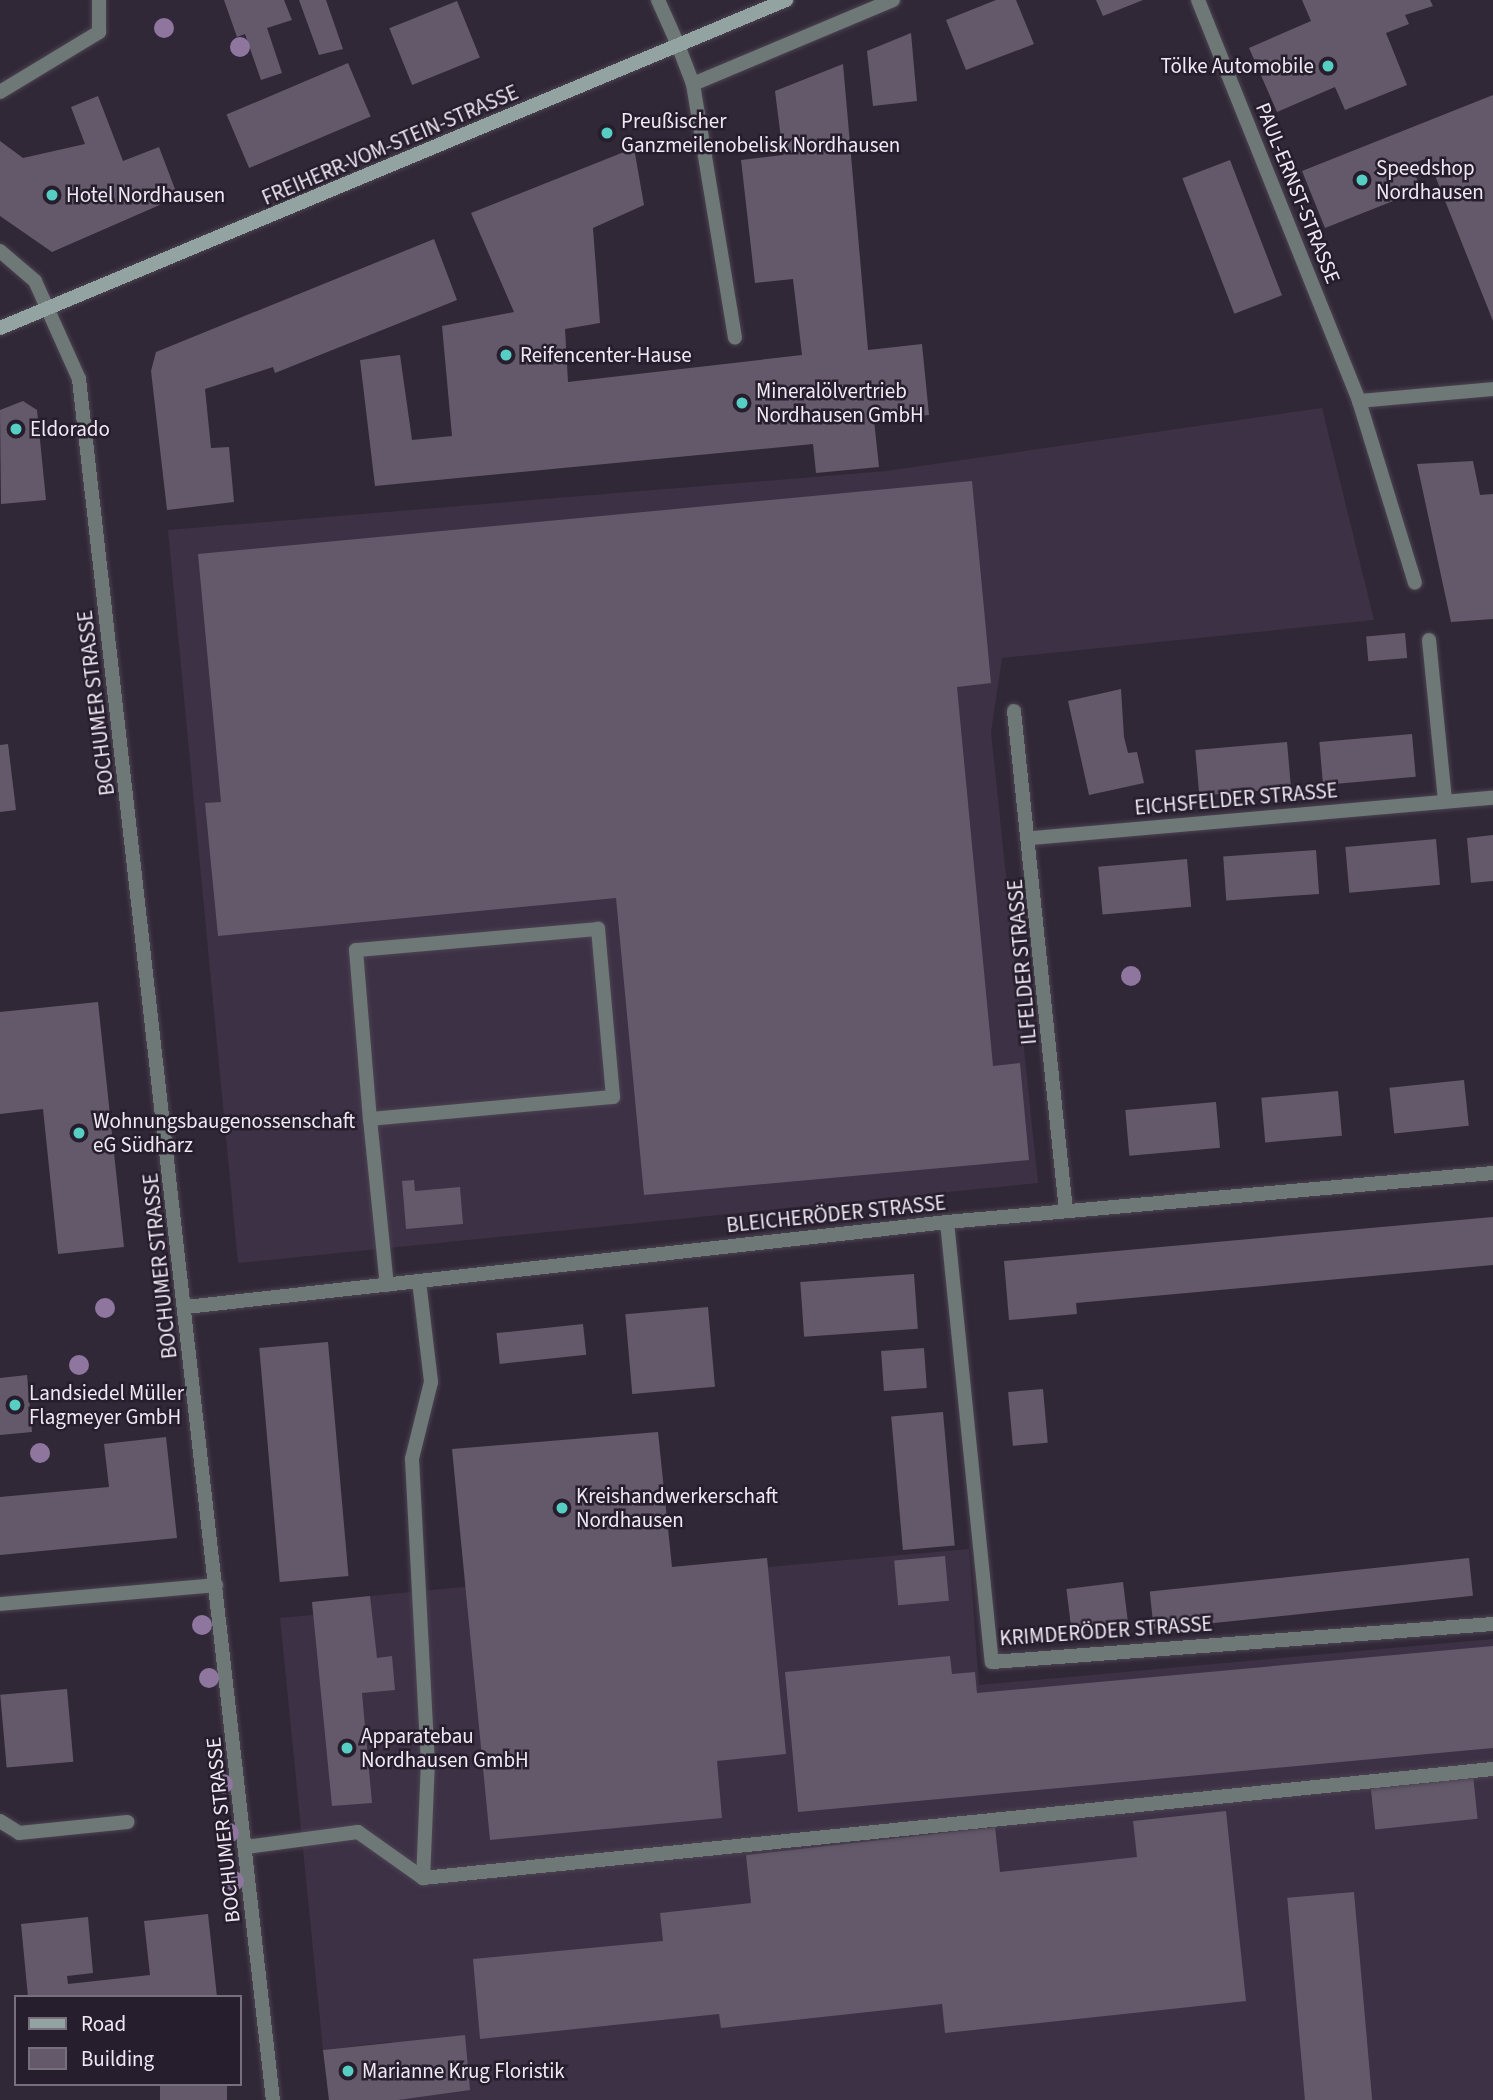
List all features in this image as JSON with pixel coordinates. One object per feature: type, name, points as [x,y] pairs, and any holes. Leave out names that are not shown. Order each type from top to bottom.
[{"type":"main road","name":"FREIHERR-VOM-STEIN-STRASSE","points":[[0,328],[786,0]]},
{"type":"street","points":[[0,92],[99,32],[99,0]]},
{"type":"street","points":[[659,0],[693,84],[735,338]]},
{"type":"street","points":[[693,84],[893,0]]},
{"type":"street","name":"PAUL-ERNST-STRASSE","points":[[1198,0],[1359,401],[1415,583]]},
{"type":"street","name":"BOCHUMER STRASSE","points":[[0,251],[35,281],[79,379],[186,1307],[273,2100]]},
{"type":"street","points":[[1359,401],[1493,389]]},
{"type":"street","points":[[1429,640],[1445,801]]},
{"type":"street","name":"ILFELDER STRASSE","points":[[1014,711],[1032,838],[1066,1210]]},
{"type":"street","name":"EICHSFELDER STRASSE","points":[[1032,838],[1493,798]]},
{"type":"street","points":[[370,1119],[612,1097],[598,929],[356,950],[370,1119],[387,1285]]},
{"type":"street","name":"BLEICHERÖDER STRASSE","points":[[186,1307],[947,1222],[1493,1173]]},
{"type":"street","name":"KRIMDERÖDER STRASSE","points":[[947,1222],[992,1662],[1493,1624]]},
{"type":"street","points":[[419,1282],[431,1382],[412,1458],[428,1761],[423,1878]]},
{"type":"street","points":[[0,1604],[216,1585]]},
{"type":"street","points":[[246,1847],[358,1832],[423,1878],[1493,1769]]},
{"type":"street","points":[[0,1821],[19,1833],[127,1822]]},
{"type":"shaded area","points":[[1322,408],[1374,620],[1002,658],[991,732],[1038,1183],[238,1263],[168,530],[886,471]]},
{"type":"shaded area","points":[[969,1549],[979,1685],[1493,1639],[1493,2100],[398,2100],[391,2042],[323,2050],[280,1618],[313,1615],[312,1602],[370,1596],[767,1558],[768,1567]]},
{"type":"building","points":[[224,0],[284,0],[292,20],[267,28],[282,73],[261,80],[245,34],[237,37]]},
{"type":"building","points":[[299,0],[326,0],[343,49],[319,55]]},
{"type":"building","points":[[996,0],[1016,0],[1034,44],[966,70],[946,20]]},
{"type":"building","points":[[1096,0],[1143,0],[1103,16]]},
{"type":"building","name":"Tölke Automobile","points":[[1302,0],[1430,0],[1433,6],[1405,15],[1409,24],[1386,33],[1407,85],[1345,110],[1335,87],[1277,112],[1249,48],[1311,21]]},
{"type":"building","points":[[457,1],[480,58],[412,85],[389,28]]},
{"type":"building","points":[[911,33],[917,101],[873,106],[867,51]]},
{"type":"building","points":[[348,63],[371,116],[249,168],[226,115]]},
{"type":"building","points":[[843,64],[868,350],[922,344],[929,415],[874,420],[879,467],[816,473],[813,444],[375,486],[360,360],[400,355],[412,440],[452,436],[442,326],[514,312],[471,213],[634,148],[644,205],[593,228],[600,323],[565,329],[568,382],[802,355],[793,279],[755,283],[741,160],[783,155],[775,91]]},
{"type":"building","points":[[1493,95],[1493,321],[1428,158],[1411,164],[1421,190],[1325,228],[1302,171]]},
{"type":"building","name":"Hotel Nordhausen","points":[[98,96],[123,161],[159,147],[178,197],[52,252],[0,216],[0,141],[23,158],[85,144],[71,107]]},
{"type":"building","points":[[1230,160],[1282,295],[1234,314],[1182,178]]},
{"type":"building","points":[[434,239],[457,300],[275,373],[273,367],[205,389],[211,448],[229,447],[234,502],[167,510],[151,371],[156,352]]},
{"type":"building","points":[[23,401],[37,410],[46,500],[1,504],[0,410]]},
{"type":"building","points":[[1473,461],[1480,495],[1493,494],[1493,619],[1451,622],[1417,464]]},
{"type":"building","points":[[972,481],[991,683],[957,687],[993,1066],[1020,1063],[1029,1160],[644,1195],[616,898],[218,936],[205,803],[221,802],[198,554]]},
{"type":"building","points":[[1405,633],[1407,658],[1368,661],[1366,636]]},
{"type":"building","points":[[1121,689],[1124,737],[1128,753],[1137,752],[1144,783],[1089,795],[1068,701]]},
{"type":"building","points":[[1412,734],[1416,777],[1323,785],[1319,742]]},
{"type":"building","points":[[1287,742],[1291,788],[1199,796],[1195,750]]},
{"type":"building","points":[[8,744],[16,810],[0,812],[0,745]]},
{"type":"building","points":[[1493,835],[1493,881],[1471,883],[1467,838]]},
{"type":"building","points":[[1436,839],[1440,885],[1349,893],[1345,847]]},
{"type":"building","points":[[1316,850],[1319,894],[1226,900],[1223,856]]},
{"type":"building","points":[[1187,859],[1191,907],[1103,915],[1098,867]]},
{"type":"building","name":"Wohnungsbaugenossenschaft eG Südharz","points":[[98,1002],[124,1247],[58,1254],[43,1109],[0,1114],[0,1012]]},
{"type":"building","points":[[1464,1080],[1469,1126],[1394,1134],[1389,1088]]},
{"type":"building","points":[[1338,1091],[1342,1136],[1265,1143],[1261,1098]]},
{"type":"building","points":[[1216,1102],[1220,1148],[1129,1156],[1125,1110]]},
{"type":"building","points":[[414,1180],[415,1191],[460,1187],[463,1224],[406,1229],[402,1181]]},
{"type":"building","points":[[1493,1217],[1493,1265],[1076,1303],[1077,1314],[1009,1320],[1004,1261]]},
{"type":"building","points":[[914,1274],[918,1329],[804,1337],[800,1282]]},
{"type":"building","points":[[708,1307],[715,1387],[632,1394],[625,1314]]},
{"type":"building","points":[[583,1324],[586,1355],[500,1364],[496,1333]]},
{"type":"building","points":[[328,1342],[348,1576],[280,1582],[259,1348]]},
{"type":"building","points":[[924,1348],[927,1388],[884,1391],[881,1351]]},
{"type":"building","name":"Landsiedel Müller Flagmeyer GmbH","points":[[27,1375],[32,1432],[0,1435],[0,1378]]},
{"type":"building","points":[[1043,1389],[1048,1443],[1013,1446],[1008,1392]]},
{"type":"building","points":[[943,1412],[955,1545],[903,1550],[891,1417]]},
{"type":"building","points":[[658,1432],[672,1567],[767,1558],[786,1754],[717,1761],[722,1818],[490,1840],[452,1449]]},
{"type":"building","points":[[166,1437],[177,1538],[0,1555],[0,1497],[109,1487],[104,1444]]},
{"type":"building","points":[[945,1556],[949,1601],[898,1605],[894,1560]]},
{"type":"building","points":[[1469,1558],[1473,1596],[1154,1629],[1150,1592]]},
{"type":"building","points":[[1123,1582],[1128,1623],[1071,1630],[1066,1589]]},
{"type":"building","name":"Apparatebau Nordhausen GmbH","points":[[370,1596],[377,1658],[392,1656],[395,1690],[362,1693],[372,1803],[332,1806],[312,1602]]},
{"type":"building","points":[[1493,1646],[1493,1748],[798,1812],[785,1672],[950,1656],[952,1674],[975,1672],[977,1693]]},
{"type":"building","points":[[67,1689],[73,1762],[7,1768],[0,1695]]},
{"type":"building","points":[[1473,1775],[1478,1819],[1375,1830],[1371,1786]]},
{"type":"building","points":[[1226,1811],[1246,2001],[945,2033],[942,2004],[721,2028],[719,2014],[480,2039],[473,1959],[663,1941],[660,1913],[751,1903],[746,1855],[995,1827],[1000,1872],[1137,1857],[1133,1821]]},
{"type":"building","points":[[1354,1892],[1372,2100],[1305,2100],[1287,1898]]},
{"type":"building","points":[[208,1914],[217,1995],[28,1995],[21,1924],[88,1917],[93,1973],[67,1976],[68,1984],[150,1975],[144,1921]]},
{"type":"building","points":[[465,2035],[470,2090],[398,2100],[329,2100],[323,2050]]},
{"type":"building","points":[[160,2086],[227,2086],[227,2100],[160,2100]]},
{"type":"place","name":"Tölke Automobile","points":[[1328,66]]},
{"type":"place","name":"Preußischer Ganzmeilenobelisk Nordhausen","points":[[607,133]]},
{"type":"place","name":"Speedshop Nordhausen","points":[[1362,180]]},
{"type":"place","name":"Hotel Nordhausen","points":[[52,195]]},
{"type":"place","name":"Reifencenter-Hause","points":[[506,355]]},
{"type":"place","name":"Mineralölvertrieb Nordhausen GmbH","points":[[742,403]]},
{"type":"place","name":"Eldorado","points":[[16,429]]},
{"type":"place","name":"Wohnungsbaugenossenschaft eG Südharz","points":[[79,1133]]},
{"type":"place","name":"Landsiedel Müller Flagmeyer GmbH","points":[[15,1405]]},
{"type":"place","name":"Kreishandwerkerschaft Nordhausen","points":[[562,1508]]},
{"type":"place","name":"Apparatebau Nordhausen GmbH","points":[[347,1748]]},
{"type":"place","name":"Marianne Krug Floristik","points":[[348,2071]]}]
